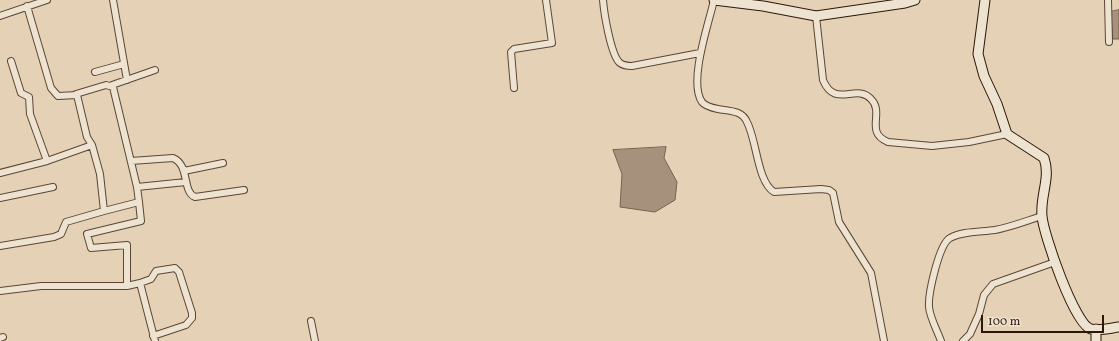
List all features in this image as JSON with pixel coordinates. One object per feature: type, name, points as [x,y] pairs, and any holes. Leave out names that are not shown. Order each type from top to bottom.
[{"type":"street","points":[[0,16],[47,0]]},
{"type":"street","points":[[113,0],[127,80]]},
{"type":"street","points":[[514,88],[511,52],[514,49],[552,43],[546,0]]},
{"type":"street","points":[[603,0],[611,42],[617,60],[621,64],[632,66],[700,53]]},
{"type":"street","points":[[884,341],[871,273],[839,222],[833,193],[829,190],[821,189],[774,192],[768,188],[764,182],[754,141],[744,116],[737,112],[705,105],[702,102],[698,85],[700,53],[714,0],[763,6],[816,16],[905,3],[915,0]]},
{"type":"street","points":[[985,0],[978,54],[984,76],[997,104],[1007,134],[1044,158],[1048,173],[1042,216],[1058,273],[1082,323],[1091,329],[1119,327]]},
{"type":"street","points":[[1108,0],[1109,42]]},
{"type":"street","points":[[27,6],[51,88],[58,96],[67,96],[106,85],[112,85],[155,70]]},
{"type":"street","points":[[816,16],[823,80],[827,90],[830,93],[835,94],[865,95],[870,98],[876,110],[876,129],[882,140],[888,142],[932,146],[969,142],[1007,134]]},
{"type":"street","points":[[12,61],[21,93],[29,97],[30,114],[47,161]]},
{"type":"street","points":[[95,72],[124,64]]},
{"type":"street","points":[[112,85],[137,187],[140,202],[141,221],[87,234],[91,248],[127,245],[127,286]]},
{"type":"street","points":[[76,94],[87,137],[92,145],[100,174],[104,211]]},
{"type":"street","points":[[0,173],[47,161],[92,145]]},
{"type":"street","points":[[131,161],[173,158],[181,164],[186,182],[192,195],[195,197],[244,190]]},
{"type":"street","points":[[184,171],[223,163]]},
{"type":"street","points":[[137,187],[186,182]]},
{"type":"street","points":[[0,198],[53,187]]},
{"type":"street","points":[[0,246],[54,237],[61,234],[66,222],[140,202]]},
{"type":"street","points":[[941,341],[931,314],[929,302],[944,243],[956,236],[1019,224],[1042,216]]},
{"type":"street","points":[[963,341],[970,334],[979,314],[984,295],[993,284],[1055,262]]},
{"type":"street","points":[[0,291],[41,286],[127,286],[151,279],[156,270],[175,268],[178,272],[192,313],[192,318],[186,325],[154,338],[140,283]]},
{"type":"street","points":[[311,321],[315,341]]},
{"type":"street","points":[[1096,329],[1096,341]]},
{"type":"shaded area","points":[[1119,10],[1119,39],[1113,39],[1110,12]]},
{"type":"shaded area","points":[[666,147],[664,158],[677,182],[675,200],[655,212],[620,207],[622,174],[613,150]]}]
